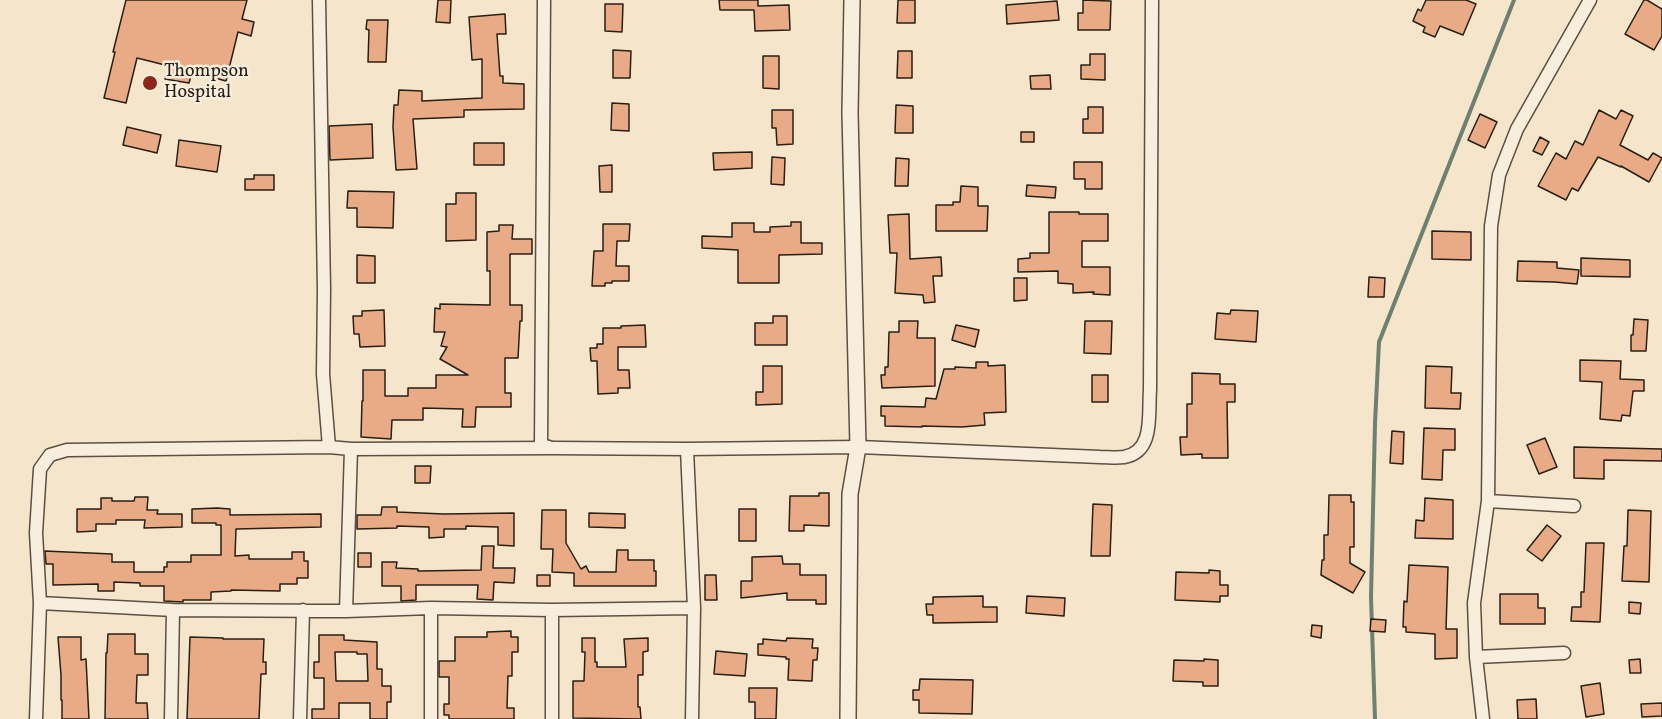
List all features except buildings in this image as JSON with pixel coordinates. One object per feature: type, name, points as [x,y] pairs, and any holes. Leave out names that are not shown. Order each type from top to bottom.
[{"type":"street","points":[[319,0],[324,268],[323,374],[329,447]]},
{"type":"street","points":[[544,0],[541,445],[553,448]]},
{"type":"street","points":[[848,719],[850,494],[858,447],[850,113],[852,0]]},
{"type":"street","points":[[36,719],[40,603],[36,533],[40,469],[50,455],[67,450],[329,447],[351,449],[687,449],[858,447],[1100,457],[1126,456],[1139,450],[1146,442],[1150,379],[1152,0]]},
{"type":"street","points":[[1483,719],[1476,657],[1474,603],[1488,501],[1491,226],[1499,175],[1517,129],[1590,0]]},
{"type":"street","points":[[346,611],[351,449]]},
{"type":"street","points":[[687,449],[694,608],[692,719]]},
{"type":"street","points":[[1488,501],[1574,506]]},
{"type":"street","points":[[40,603],[173,610],[694,608]]},
{"type":"street","points":[[431,608],[431,719]]},
{"type":"street","points":[[171,719],[173,610]]},
{"type":"street","points":[[300,719],[303,610]]},
{"type":"street","points":[[552,610],[552,719]]},
{"type":"street","points":[[1476,657],[1564,654]]},
{"type":"waterway","points":[[1375,719],[1371,597],[1379,342],[1514,0]]},
{"type":"place","name":"Thompson Hospital","points":[[150,83]]}]
